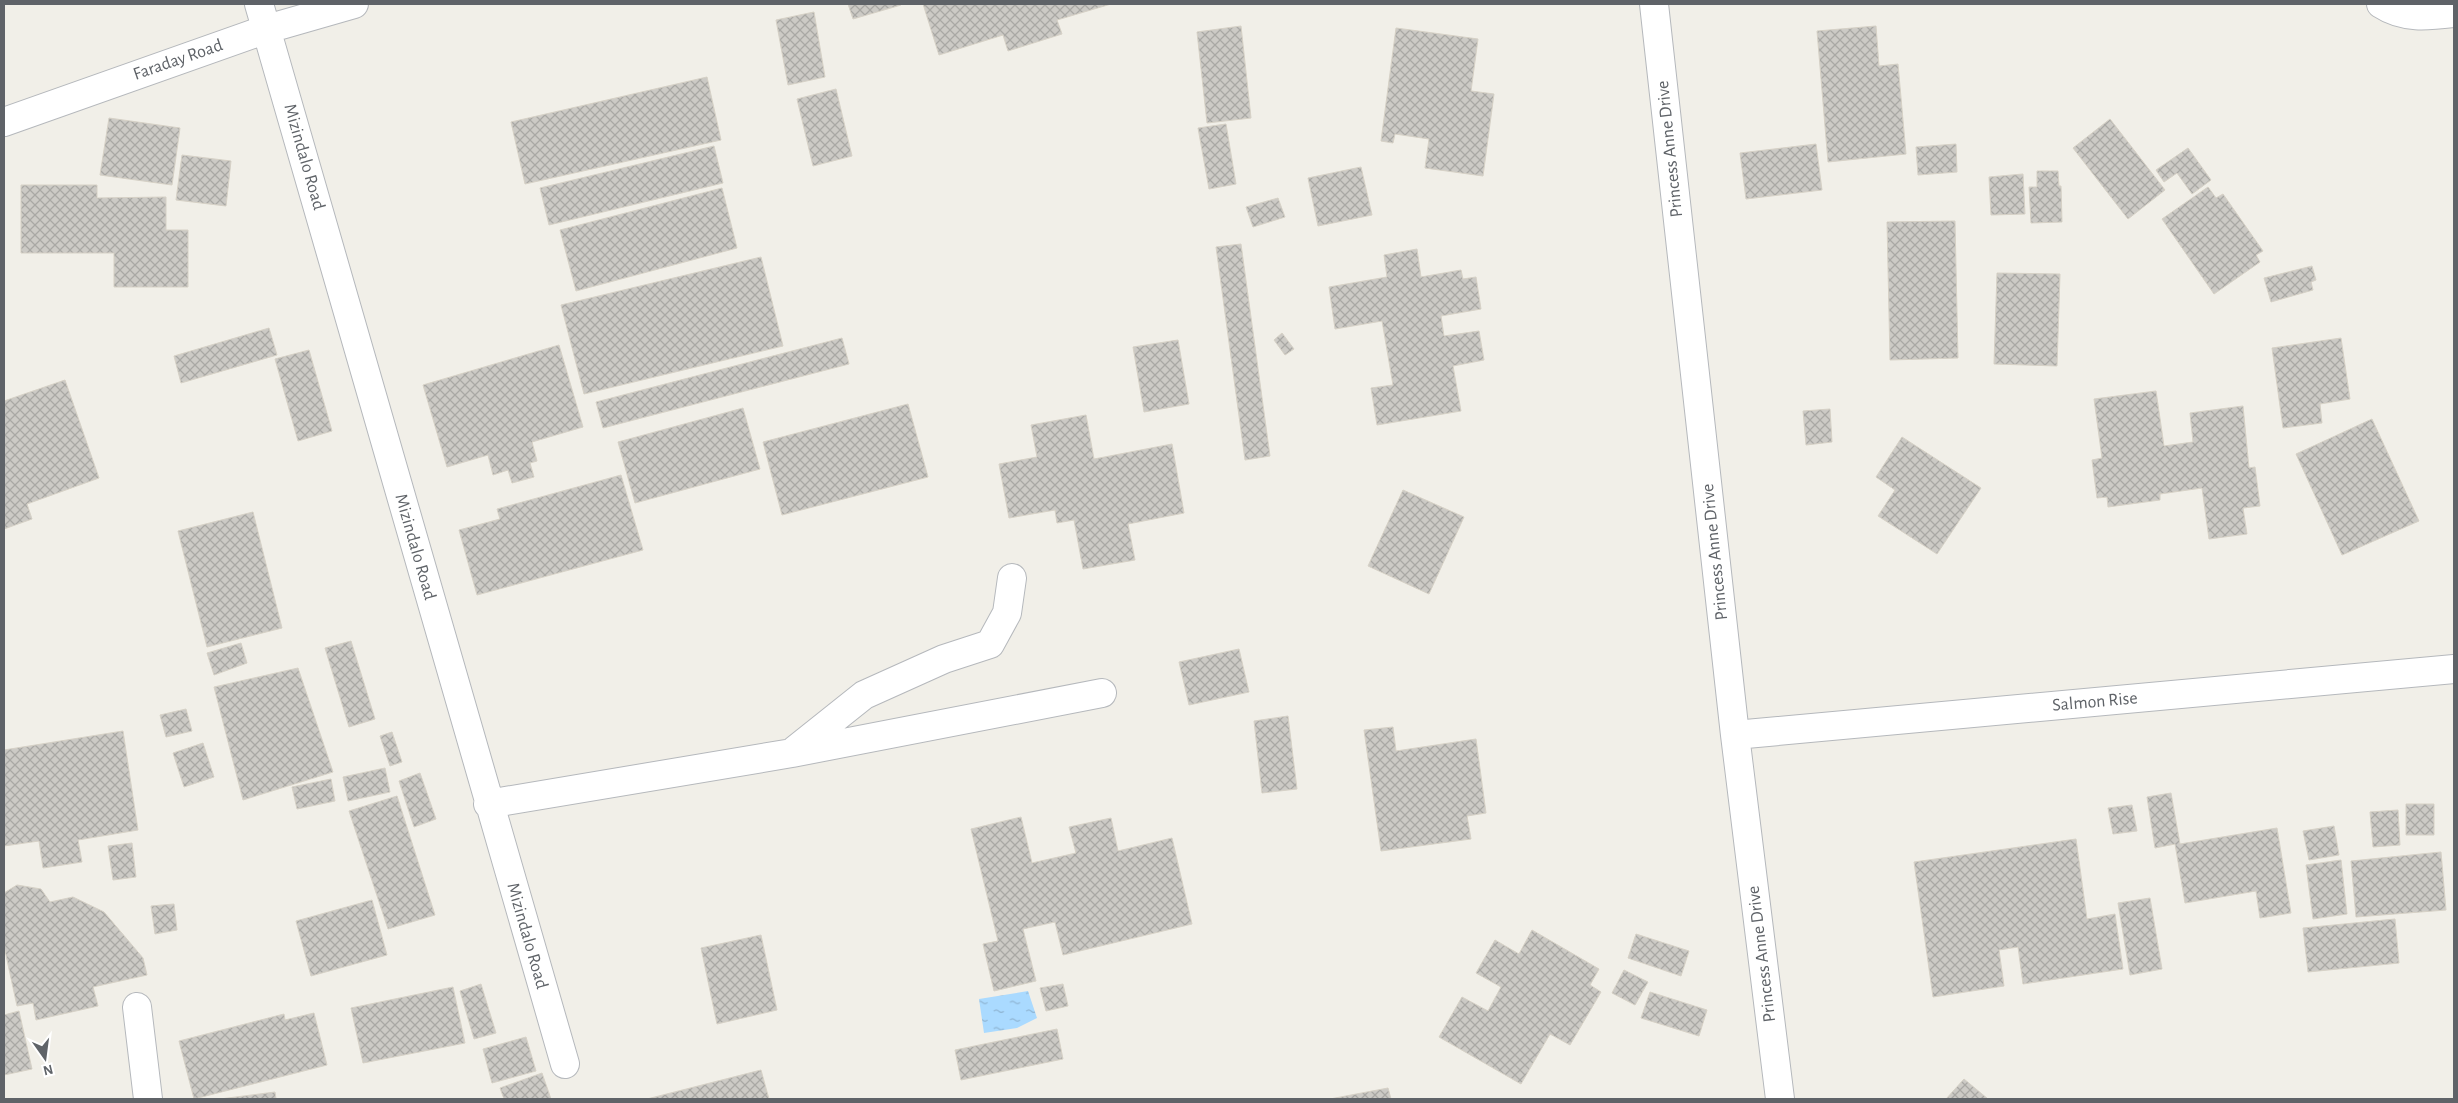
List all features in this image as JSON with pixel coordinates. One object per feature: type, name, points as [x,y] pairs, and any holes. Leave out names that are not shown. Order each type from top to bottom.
[{"type":"street","name":"Faraday Road","points":[[4,122],[263,16],[354,4]]},
{"type":"street","name":"Princess Anne Drive","points":[[1654,4],[1735,735],[1780,1099]]},
{"type":"street","points":[[2381,4],[2401,15],[2423,16],[2454,13]]},
{"type":"street","name":"Mizindalo Road","points":[[263,16],[488,804],[565,1064]]},
{"type":"street","points":[[792,753],[864,695],[944,660],[990,644],[1007,613],[1012,578]]},
{"type":"street","name":"Salmon Rise","points":[[1735,735],[2454,670]]},
{"type":"street","points":[[488,804],[792,753],[1102,693]]},
{"type":"street","points":[[137,1007],[148,1099]]},
{"type":"water","points":[[1028,991],[1037,1018],[1017,1028],[984,1033],[979,999]]},
{"type":"building","points":[[848,4],[901,4],[901,5],[853,19]]},
{"type":"building","points":[[923,4],[1111,4],[1057,20],[1062,34],[1008,51],[1003,35],[939,55]]},
{"type":"building","points":[[814,12],[825,77],[788,85],[776,20]]},
{"type":"building","points":[[1241,26],[1251,118],[1207,123],[1197,32]]},
{"type":"building","points":[[1876,26],[1879,66],[1898,64],[1906,154],[1828,162],[1817,31]]},
{"type":"building","points":[[1396,28],[1478,39],[1471,91],[1494,94],[1483,176],[1425,168],[1429,139],[1395,134],[1393,143],[1381,141]]},
{"type":"building","points":[[707,77],[721,140],[525,184],[511,122]]},
{"type":"building","points":[[836,89],[852,156],[813,166],[797,99]]},
{"type":"building","points":[[109,118],[180,128],[172,185],[100,175]]},
{"type":"building","points":[[2110,119],[2165,190],[2128,219],[2073,148]]},
{"type":"building","points":[[1226,124],[1236,184],[1209,189],[1198,128]]},
{"type":"building","points":[[1816,144],[1822,190],[1746,199],[1740,153]]},
{"type":"building","points":[[1956,144],[1957,172],[1918,175],[1916,147]]},
{"type":"building","points":[[714,146],[723,183],[549,225],[540,188]]},
{"type":"building","points":[[2188,148],[2211,180],[2192,194],[2177,173],[2164,182],[2156,170]]},
{"type":"building","points":[[182,155],[231,161],[226,206],[176,200]]},
{"type":"building","points":[[1361,167],[1372,215],[1318,226],[1308,178]]},
{"type":"building","points":[[2037,171],[2058,171],[2059,186],[2061,186],[2062,222],[2031,223],[2029,187],[2037,187]]},
{"type":"building","points":[[2023,174],[2025,214],[1991,215],[1989,177]]},
{"type":"building","points":[[21,185],[97,185],[97,198],[166,197],[166,230],[188,230],[188,287],[114,287],[114,253],[21,253]]},
{"type":"building","points":[[2208,187],[2216,198],[2223,194],[2263,251],[2256,255],[2260,262],[2214,294],[2162,219]]},
{"type":"building","points":[[722,188],[737,248],[576,291],[560,230]]},
{"type":"building","points":[[1278,198],[1285,217],[1253,227],[1246,207]]},
{"type":"building","points":[[1955,221],[1958,358],[1890,360],[1887,222]]},
{"type":"building","points":[[1241,244],[1270,456],[1245,460],[1216,247]]},
{"type":"building","points":[[1417,249],[1421,277],[1461,270],[1463,279],[1476,277],[1481,309],[1441,316],[1444,336],[1479,331],[1484,360],[1453,366],[1461,411],[1377,425],[1371,388],[1393,385],[1382,321],[1335,329],[1329,287],[1387,277],[1384,255]]},
{"type":"building","points":[[761,257],[783,346],[584,394],[561,305]]},
{"type":"building","points":[[2312,266],[2316,280],[2311,282],[2313,290],[2271,302],[2264,278]]},
{"type":"building","points":[[1997,273],[2060,274],[2057,366],[1994,364]]},
{"type":"building","points":[[269,328],[277,355],[181,383],[174,356]]},
{"type":"building","points":[[1282,333],[1294,349],[1285,355],[1274,340]]},
{"type":"building","points":[[842,338],[849,364],[603,428],[596,402]]},
{"type":"building","points":[[2341,338],[2350,399],[2320,404],[2322,423],[2283,428],[2272,348]]},
{"type":"building","points":[[1178,340],[1189,404],[1144,412],[1133,347]]},
{"type":"building","points":[[559,345],[583,427],[532,442],[537,461],[530,463],[534,477],[512,483],[508,470],[493,475],[488,455],[447,467],[423,385]]},
{"type":"building","points":[[309,350],[332,431],[298,441],[275,359]]},
{"type":"building","points":[[65,380],[99,478],[27,504],[32,519],[4,529],[4,401]]},
{"type":"building","points":[[2156,391],[2164,446],[2193,442],[2190,413],[2243,406],[2249,468],[2255,467],[2260,506],[2243,508],[2247,534],[2209,539],[2202,488],[2160,494],[2160,500],[2108,507],[2107,497],[2097,498],[2092,460],[2102,458],[2094,399]]},
{"type":"building","points":[[908,404],[928,477],[782,515],[763,442]]},
{"type":"building","points":[[743,408],[760,469],[635,503],[618,442]]},
{"type":"building","points":[[1830,409],[1832,442],[1806,445],[1803,411]]},
{"type":"building","points":[[1086,415],[1094,459],[1172,444],[1184,513],[1128,524],[1135,560],[1083,569],[1074,520],[1057,523],[1055,510],[1009,518],[999,464],[1037,457],[1031,425]]},
{"type":"building","points":[[2372,419],[2419,521],[2342,555],[2296,454]]},
{"type":"building","points":[[1902,437],[1981,488],[1937,554],[1878,516],[1895,490],[1876,477]]},
{"type":"building","points":[[621,475],[643,550],[477,595],[459,530],[500,519],[497,509]]},
{"type":"building","points":[[1403,490],[1464,517],[1429,594],[1368,566]]},
{"type":"building","points":[[253,512],[282,628],[207,647],[178,531]]},
{"type":"building","points":[[351,641],[375,719],[349,727],[325,648]]},
{"type":"building","points":[[241,643],[247,663],[214,675],[207,653]]},
{"type":"building","points":[[1239,649],[1249,692],[1189,705],[1179,662]]},
{"type":"building","points":[[298,668],[333,772],[243,800],[214,687]]},
{"type":"building","points":[[186,709],[192,731],[166,737],[160,715]]},
{"type":"building","points":[[1288,716],[1297,789],[1262,793],[1254,721]]},
{"type":"building","points":[[1393,727],[1396,751],[1476,739],[1486,813],[1467,816],[1471,839],[1381,851],[1364,730]]},
{"type":"building","points":[[123,731],[138,830],[78,840],[82,862],[43,868],[39,841],[4,846],[4,750]]},
{"type":"building","points":[[392,732],[402,762],[390,766],[380,736]]},
{"type":"building","points":[[203,743],[214,777],[184,787],[173,753]]},
{"type":"building","points":[[385,768],[390,792],[348,801],[343,777]]},
{"type":"building","points":[[420,773],[436,819],[414,827],[399,781]]},
{"type":"building","points":[[331,779],[335,801],[297,809],[292,787]]},
{"type":"building","points":[[2171,793],[2180,844],[2277,828],[2291,913],[2260,918],[2256,891],[2185,903],[2175,844],[2155,848],[2147,797]]},
{"type":"building","points":[[397,796],[435,915],[388,929],[349,811]]},
{"type":"building","points":[[2406,804],[2434,804],[2434,835],[2406,835]]},
{"type":"building","points":[[2132,805],[2137,831],[2113,834],[2108,808]]},
{"type":"building","points":[[2398,810],[2400,845],[2373,847],[2370,812]]},
{"type":"building","points":[[1021,817],[1032,863],[1076,853],[1069,827],[1111,818],[1118,851],[1172,838],[1192,924],[1063,955],[1055,922],[1023,929],[1036,981],[994,991],[983,944],[998,941],[971,829]]},
{"type":"building","points":[[2334,826],[2339,855],[2309,860],[2303,831]]},
{"type":"building","points":[[2076,839],[2087,919],[2115,914],[2123,969],[2023,984],[2018,947],[1999,950],[2004,986],[1933,997],[1914,862]]},
{"type":"building","points":[[132,843],[136,877],[113,880],[108,846]]},
{"type":"building","points":[[2441,852],[2446,910],[2356,917],[2351,861]]},
{"type":"building","points":[[2341,860],[2347,914],[2313,919],[2306,865]]},
{"type":"building","points":[[17,885],[41,889],[50,902],[73,897],[104,912],[143,958],[147,975],[93,987],[98,1006],[36,1020],[33,1003],[17,1006],[4,946],[4,893]]},
{"type":"building","points":[[2150,898],[2162,969],[2130,975],[2118,903]]},
{"type":"building","points":[[372,900],[387,955],[311,976],[296,921]]},
{"type":"building","points":[[174,904],[177,930],[155,934],[151,906]]},
{"type":"building","points":[[2395,919],[2399,963],[2308,972],[2303,928]]},
{"type":"building","points":[[1532,930],[1599,969],[1590,985],[1601,992],[1570,1045],[1550,1034],[1521,1084],[1439,1037],[1462,997],[1488,1011],[1501,987],[1476,973],[1495,940],[1519,954]]},
{"type":"building","points":[[1636,934],[1689,951],[1681,976],[1628,958]]},
{"type":"building","points":[[761,935],[777,1010],[717,1024],[701,948]]},
{"type":"building","points":[[1624,970],[1648,982],[1635,1005],[1612,993]]},
{"type":"building","points":[[481,984],[496,1033],[474,1039],[460,991]]},
{"type":"building","points":[[1063,984],[1068,1006],[1046,1011],[1040,988]]},
{"type":"building","points":[[453,987],[465,1043],[363,1063],[351,1008]]},
{"type":"building","points":[[1650,992],[1707,1010],[1699,1036],[1641,1018]]},
{"type":"building","points":[[19,1011],[32,1069],[4,1075],[4,1015]]},
{"type":"building","points":[[314,1013],[327,1065],[194,1099],[179,1041],[284,1014],[285,1020]]},
{"type":"building","points":[[1057,1029],[1063,1059],[961,1080],[955,1050]]},
{"type":"building","points":[[526,1037],[536,1071],[492,1083],[483,1049]]},
{"type":"building","points":[[761,1070],[769,1099],[647,1099]]},
{"type":"building","points":[[542,1073],[551,1099],[504,1099],[500,1088]]},
{"type":"building","points":[[1964,1079],[1988,1099],[1946,1099]]},
{"type":"building","points":[[1388,1088],[1391,1099],[1330,1099]]},
{"type":"building","points":[[275,1092],[276,1099],[220,1099]]}]
